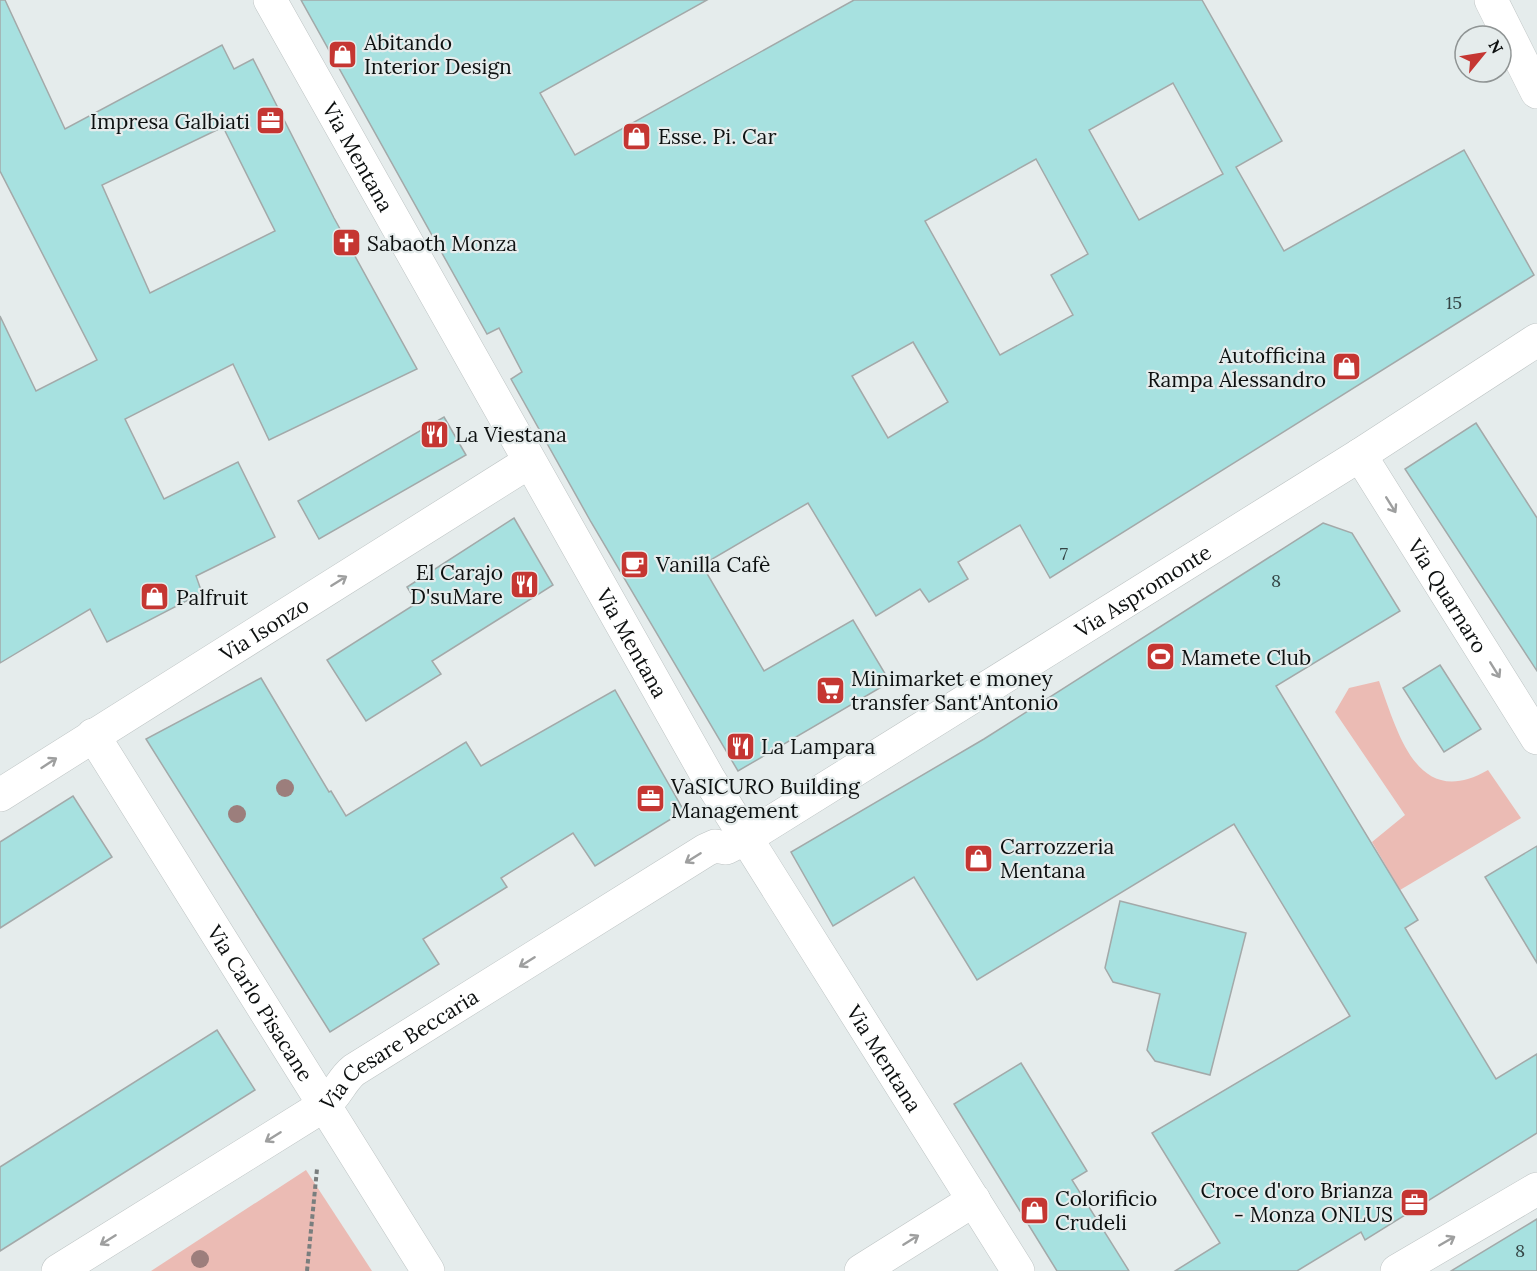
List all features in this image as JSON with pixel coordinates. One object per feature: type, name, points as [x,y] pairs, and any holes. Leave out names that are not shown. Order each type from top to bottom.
[{"type":"street","name":"Via Mentana","points":[[270,0],[529,462],[746,838],[1018,1271]]},
{"type":"street","points":[[1491,0],[1537,92]]},
{"type":"street","name":"Via Aspromonte","points":[[746,838],[1360,455],[1537,340]]},
{"type":"street","name":"Via Quarnaro","points":[[1360,455],[1537,738]]},
{"type":"street","name":"Via Isonzo","points":[[0,795],[529,462]]},
{"type":"street","name":"Via Carlo Pisacane","points":[[93,735],[428,1271]]},
{"type":"street","name":"Via Cesare Beccaria","points":[[58,1271],[332,1100],[344,1078],[354,1070],[706,850],[715,846],[726,848],[746,838]]},
{"type":"street","points":[[1397,1271],[1537,1189]]},
{"type":"street","points":[[861,1271],[974,1200]]},
{"type":"path","points":[[307,1271],[317,1165]]},
{"type":"shaded area","points":[[1379,681],[1403,743],[1427,774],[1444,781],[1464,780],[1488,770],[1521,818],[1400,890],[1372,842],[1405,815],[1335,712],[1349,688]]},
{"type":"shaded area","points":[[306,1170],[372,1271],[151,1271]]},
{"type":"building","points":[[0,0],[5,0],[65,129],[222,45],[234,69],[253,59],[334,218],[417,369],[269,440],[233,364],[125,419],[164,499],[238,462],[275,537],[196,576],[202,593],[107,642],[90,609],[0,663],[0,316],[36,391],[97,360],[0,171]],"holes":[[[223,127],[275,231],[150,293],[102,185]]]},
{"type":"building","points":[[301,0],[707,0],[540,93],[575,155],[854,0],[1202,0],[1282,141],[1236,167],[1284,251],[1464,150],[1534,275],[1050,578],[1020,525],[958,562],[968,579],[929,602],[920,589],[876,616],[808,503],[702,565],[764,671],[853,620],[890,682],[738,771],[591,522],[511,379],[522,372],[499,328],[487,334]],"holes":[[[1173,83],[1223,174],[1139,220],[1089,130]],[[1036,159],[1088,254],[1051,275],[1073,315],[1000,355],[925,221]],[[913,342],[948,402],[888,438],[852,376]]]},
{"type":"building","points":[[444,417],[466,455],[319,539],[298,501]]},
{"type":"building","points":[[1476,423],[1537,518],[1537,671],[1405,469]]},
{"type":"building","points":[[514,518],[553,585],[432,661],[441,674],[366,721],[327,660],[417,603],[407,587]]},
{"type":"building","points":[[1323,523],[1352,533],[1400,611],[1276,686],[1418,920],[1405,928],[1496,1079],[1537,1054],[1537,1133],[1365,1240],[1361,1232],[1297,1271],[1175,1271],[1220,1243],[1152,1133],[1350,1016],[1234,824],[977,980],[914,877],[833,926],[791,852],[984,739]]},
{"type":"building","points":[[1440,665],[1481,729],[1444,752],[1403,688]]},
{"type":"building","points":[[261,678],[329,792],[331,791],[346,816],[466,742],[481,766],[615,690],[684,811],[595,866],[573,833],[501,878],[507,887],[423,939],[439,964],[330,1032],[146,739]]},
{"type":"building","points":[[73,796],[112,857],[0,928],[0,842]]},
{"type":"building","points":[[1537,846],[1537,963],[1485,877]]},
{"type":"building","points":[[1120,901],[1246,933],[1210,1075],[1155,1061],[1147,1050],[1160,994],[1113,982],[1105,968]]},
{"type":"building","points":[[217,1030],[255,1090],[0,1251],[0,1167]]},
{"type":"building","points":[[1021,1063],[1087,1171],[1072,1180],[1129,1271],[1057,1271],[954,1104]]},
{"type":"building","points":[[1537,1219],[1537,1271],[1451,1271]]},
{"type":"place","name":"Abitando Interior Design","points":[[343,54]]},
{"type":"place","name":"Impresa Galbiati","points":[[271,121]]},
{"type":"place","name":"Esse. Pi. Car","points":[[637,136]]},
{"type":"place","name":"Sabaoth Monza","points":[[346,243]]},
{"type":"place","name":"Autofficina Rampa Alessandro","points":[[1347,367]]},
{"type":"place","name":"La Viestana","points":[[434,434]]},
{"type":"place","name":"Vanilla Cafè","points":[[635,564]]},
{"type":"place","name":"El Carajo D'suMare","points":[[524,584]]},
{"type":"place","name":"Palfruit","points":[[155,597]]},
{"type":"place","name":"Mamete Club","points":[[1160,657]]},
{"type":"place","name":"Minimarket e money transfer Sant'Antonio","points":[[830,690]]},
{"type":"place","name":"La Lampara","points":[[740,746]]},
{"type":"place","name":"VaSICURO Building Management","points":[[650,798]]},
{"type":"place","name":"Carrozzeria Mentana","points":[[979,858]]},
{"type":"place","name":"Croce d'oro Brianza - Monza ONLUS","points":[[1414,1202]]},
{"type":"place","name":"Colorificio Crudeli","points":[[1034,1210]]}]
